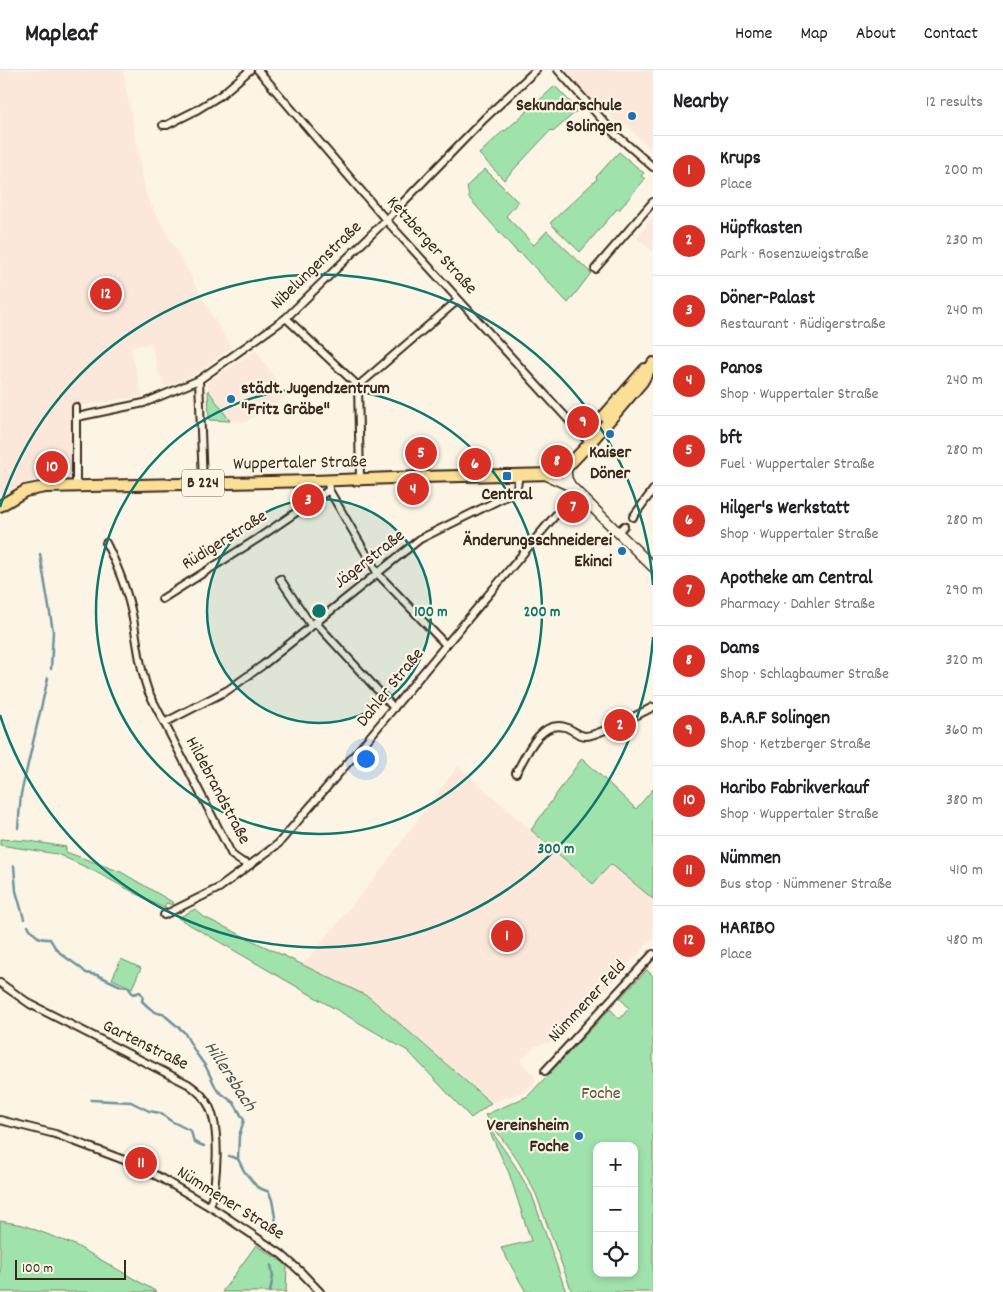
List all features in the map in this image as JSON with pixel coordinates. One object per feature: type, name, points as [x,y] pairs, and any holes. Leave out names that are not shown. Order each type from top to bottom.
[{"type":"main road","name":"B 224","points":[[546,475],[552,472],[570,455],[632,382],[653,363]]},
{"type":"main road","name":"B 224","points":[[546,475],[557,473],[566,468],[635,390],[653,363]]},
{"type":"main road","name":"B 224","points":[[566,468],[570,455]]},
{"type":"main road","points":[[566,468],[567,479],[573,489]]},
{"type":"main road","points":[[546,475],[573,489],[621,529],[653,567]]},
{"type":"main road","name":"Wuppertaler Straße","points":[[0,506],[17,494],[45,487],[203,482],[328,485],[360,479],[546,475]]},
{"type":"street","points":[[163,126],[195,111],[221,95],[250,70]]},
{"type":"street","name":"Ketzberger Straße","points":[[258,70],[386,220],[585,438]]},
{"type":"street","name":"Nibelungenstraße","points":[[76,417],[144,403],[199,380],[286,318],[386,220],[484,119],[536,70]]},
{"type":"street","points":[[558,70],[614,133],[653,167]]},
{"type":"street","points":[[595,269],[653,202]]},
{"type":"street","points":[[358,386],[458,300]]},
{"type":"street","points":[[286,318],[358,386],[360,479]]},
{"type":"street","points":[[199,380],[203,482]]},
{"type":"street","points":[[76,407],[76,486]]},
{"type":"street","name":"Jägerstraße","points":[[164,723],[228,690],[263,665],[420,539],[513,493],[517,487],[519,476]]},
{"type":"street","points":[[328,485],[378,574],[446,645]]},
{"type":"street","name":"Rüdigerstraße","points":[[162,599],[257,539],[328,485]]},
{"type":"street","name":"Dahler Straße","points":[[164,915],[220,888],[278,844],[394,708],[573,489]]},
{"type":"street","points":[[633,517],[653,490]]},
{"type":"street","points":[[106,543],[125,586],[133,618],[142,675],[164,723]]},
{"type":"street","points":[[280,579],[313,624],[394,708]]},
{"type":"street","points":[[516,773],[537,738],[548,728],[562,726],[582,735],[588,735],[618,724],[653,707]]},
{"type":"street","name":"Hildebrandstraße","points":[[164,723],[232,855],[250,865]]},
{"type":"street","name":"Nümmener Feld","points":[[545,1071],[653,954]]},
{"type":"street","name":"Gartenstraße","points":[[0,983],[30,1004],[188,1084],[202,1095],[212,1116],[216,1146],[214,1188],[210,1207]]},
{"type":"street","name":"Nümmener Straße","points":[[0,1120],[55,1134],[124,1160],[210,1207],[281,1254],[320,1292]]},
{"type":"shaded area","points":[[0,70],[123,70],[146,195],[213,317],[232,347],[196,374],[165,387],[158,370],[151,343],[131,347],[142,396],[73,407],[73,477],[39,479],[19,485],[0,495]]},
{"type":"shaded area","name":"Sekundarschule Solingen","points":[[566,70],[653,70],[653,145],[649,149],[626,124],[620,128],[604,108],[604,104],[598,108]]},
{"type":"shaded area","points":[[653,217],[653,252],[637,238]]},
{"type":"shaded area","points":[[256,350],[287,396],[245,422],[209,420],[208,382]]},
{"type":"shaded area","points":[[458,766],[592,884],[610,864],[653,899],[653,939],[557,1041],[535,1046],[520,1061],[534,1075],[536,1081],[525,1091],[492,1103],[369,997],[302,966],[373,880]]},
{"type":"green space","points":[[555,86],[578,110],[553,132],[551,130],[504,180],[479,154]]},
{"type":"green space","points":[[619,152],[644,173],[641,176],[645,179],[580,252],[550,223],[597,179],[596,177]]},
{"type":"green space","points":[[485,169],[518,202],[506,216],[534,245],[547,231],[591,273],[568,303],[522,254],[517,252],[469,198],[467,186]]},
{"type":"green space","points":[[208,390],[230,421],[209,420]]},
{"type":"green space","points":[[582,758],[636,809],[653,789],[653,899],[611,864],[593,884],[531,830]]},
{"type":"green space","points":[[0,839],[29,841],[66,847],[66,852],[121,872],[174,903],[172,905],[167,903],[164,906],[167,908],[165,909],[90,869],[57,854],[0,845]]},
{"type":"green space","points":[[195,909],[204,917],[369,997],[491,1103],[471,1118],[408,1051],[178,918]]},
{"type":"green space","points":[[121,959],[141,968],[132,988],[112,979]]},
{"type":"green space","name":"Foche","points":[[647,970],[653,976],[653,1292],[572,1292],[536,1194],[518,1161],[485,1115],[528,1096],[610,1009],[620,1019],[629,1008],[620,998]]},
{"type":"green space","points":[[485,1122],[514,1164],[532,1195],[566,1292],[526,1292],[501,1248],[531,1241],[509,1173]]},
{"type":"green space","points":[[0,1221],[23,1225],[75,1245],[157,1292],[0,1292]]},
{"type":"green space","points":[[256,1245],[287,1265],[286,1292],[222,1292]]},
{"type":"waterway","name":"Hillersbach","points":[[40,554],[53,631],[51,669]]},
{"type":"waterway","name":"Hillersbach","points":[[18,828],[21,794],[48,678]]},
{"type":"waterway","name":"Hillersbach","points":[[14,866],[16,891],[24,919]]},
{"type":"waterway","name":"Hillersbach","points":[[28,926],[42,939],[50,939],[62,955],[86,973],[97,975],[121,986],[128,987],[133,994],[140,992],[143,996],[142,1001],[147,1006],[163,1014],[184,1032],[206,1067],[217,1090],[234,1103],[244,1120],[239,1136],[238,1159]]},
{"type":"waterway","points":[[91,1100],[131,1102],[149,1111],[160,1113],[191,1131],[194,1142],[204,1146]]},
{"type":"waterway","points":[[229,1156],[238,1159],[244,1171],[257,1187],[269,1192],[279,1239]]},
{"type":"waterway","points":[[270,1292],[273,1276],[271,1265]]},
{"type":"place","name":"Sekundarschule Solingen","points":[[632,116]]},
{"type":"place","name":"HARIBO","points":[[106,294]]},
{"type":"place","name":"städt. Jugendzentrum \"Fritz Gräbe\"","points":[[231,399]]},
{"type":"place","name":"B.A.R.F Solingen","points":[[583,422]]},
{"type":"place","name":"Kaiser Döner","points":[[610,434]]},
{"type":"place","name":"bft","points":[[421,453]]},
{"type":"place","name":"Dams","points":[[557,461]]},
{"type":"place","name":"Hilger's Werkstatt","points":[[475,464]]},
{"type":"place","name":"Haribo Fabrikverkauf","points":[[52,467]]},
{"type":"place","name":"Central","points":[[507,476]]},
{"type":"place","name":"Panos","points":[[413,489]]},
{"type":"place","name":"Döner-Palast","points":[[308,500]]},
{"type":"place","name":"Apotheke am Central","points":[[573,507]]},
{"type":"place","name":"Änderungsschneiderei Ekinci","points":[[622,551]]},
{"type":"place","name":"Hüpfkasten","points":[[620,725]]},
{"type":"place","name":"Krups","points":[[507,936]]},
{"type":"place","name":"Vereinsheim Foche","points":[[579,1136]]},
{"type":"place","name":"Nümmen","points":[[141,1163]]}]
